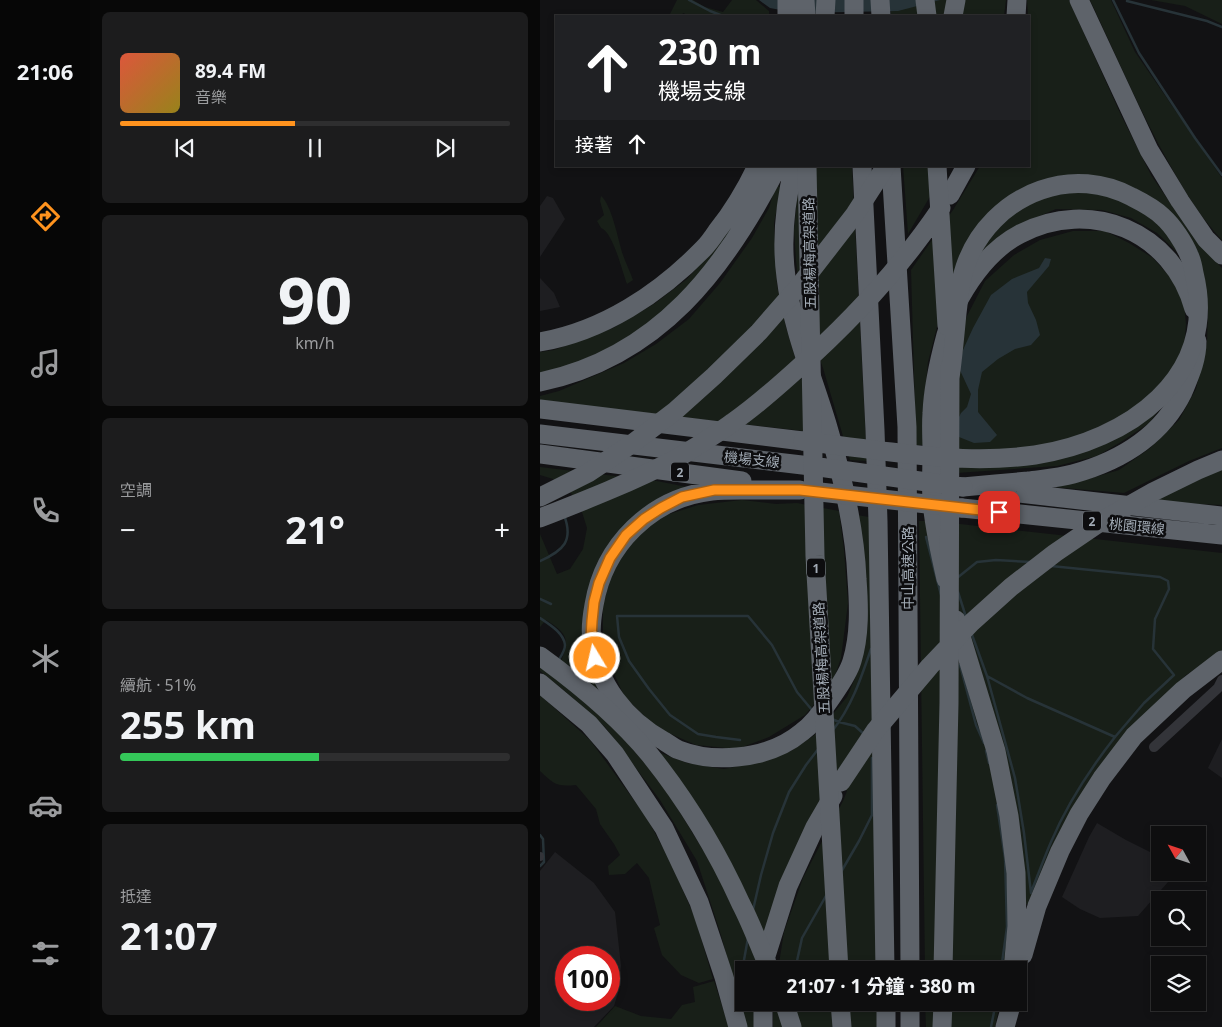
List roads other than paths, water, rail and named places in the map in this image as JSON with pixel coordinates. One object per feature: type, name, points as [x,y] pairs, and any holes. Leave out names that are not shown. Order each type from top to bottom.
[{"type":"highway","points":[[787,0],[787,15]]},
{"type":"highway","points":[[806,0],[806,15]]},
{"type":"highway","points":[[825,15],[826,0]]},
{"type":"highway","points":[[854,0],[854,15]]},
{"type":"highway","points":[[880,0],[881,15]]},
{"type":"highway","points":[[925,0],[927,15]]},
{"type":"highway","points":[[953,15],[956,0]]},
{"type":"highway","points":[[1016,15],[1017,0]]},
{"type":"highway","points":[[1079,0],[1149,150],[1206,239],[1222,256]]},
{"type":"highway","points":[[540,342],[576,332],[634,306],[669,281],[704,248],[733,211],[756,167]]},
{"type":"highway","points":[[540,382],[584,369],[616,354],[641,339],[684,304],[703,284],[723,258],[749,219],[777,167]]},
{"type":"highway","points":[[794,167],[786,201],[783,236],[786,277],[793,319],[832,441],[850,520],[857,564],[859,607],[857,636],[852,664],[818,718],[785,744],[750,756],[729,758],[706,757],[680,750],[656,737],[633,720],[614,698],[602,678],[591,639],[592,621],[599,583],[610,558],[626,535],[644,519],[682,497],[714,490],[800,490]]},
{"type":"highway","name":"五股楊梅高架道路","points":[[807,167],[815,556],[838,961]]},
{"type":"highway","name":"中山高速公路","points":[[862,167],[876,458],[885,961]]},
{"type":"highway","points":[[540,497],[588,473],[626,448],[675,410],[714,376],[759,332],[800,285],[855,214],[885,167]]},
{"type":"highway","name":"中山高速公路","points":[[890,167],[907,427],[910,961]]},
{"type":"highway","points":[[937,167],[950,378],[948,713],[943,961]]},
{"type":"highway","points":[[540,518],[636,479],[677,458],[733,423],[780,385],[851,318],[906,255],[928,228],[965,167]]},
{"type":"highway","points":[[540,409],[955,459],[1009,458],[1059,450],[1081,444],[1126,424],[1149,408],[1177,376],[1187,359],[1196,337],[1199,318],[1198,290],[1190,257],[1179,238],[1163,217],[1146,204],[1123,192],[1084,183],[1047,188],[1027,195],[996,218],[984,232],[965,266],[960,285],[950,378]]},
{"type":"highway","points":[[963,487],[1072,475],[1114,459],[1141,444],[1162,425],[1177,403],[1192,371],[1197,348],[1197,318],[1191,295],[1180,273],[1162,252],[1146,239],[1125,227],[1098,221],[1073,219],[1042,224],[1018,235],[994,252],[974,275],[954,308],[936,379],[932,414],[932,500],[938,543],[949,595],[996,751],[1009,816],[1016,873],[1017,926],[1014,961]]},
{"type":"highway","name":"機場支線","points":[[540,434],[819,466],[963,487]]},
{"type":"highway","name":"機場支線","points":[[540,454],[800,490],[962,508]]},
{"type":"highway","points":[[766,961],[788,886],[815,827],[841,782],[875,731],[930,666],[970,623],[1055,552],[1105,519],[1153,492],[1222,460]]},
{"type":"highway","name":"桃園環線","points":[[963,487],[1222,516]]},
{"type":"highway","name":"桃園環線","points":[[962,508],[1222,535]]},
{"type":"highway","points":[[540,656],[572,679],[601,704],[650,754],[692,814],[710,844],[741,903],[766,961]]},
{"type":"highway","points":[[1022,961],[1037,906],[1078,814],[1134,736],[1183,690],[1222,660]]},
{"type":"highway","points":[[540,682],[589,724],[615,754],[664,828],[699,902],[724,977],[738,1027]]},
{"type":"highway","points":[[762,1027],[763,1011]]},
{"type":"highway","points":[[787,1011],[792,1027]]},
{"type":"highway","points":[[841,1011],[842,1027]]},
{"type":"highway","points":[[886,1011],[886,1027]]},
{"type":"highway","points":[[910,1011],[910,1027]]},
{"type":"highway","points":[[942,1011],[942,1027]]},
{"type":"highway","points":[[1004,1027],[1006,1011]]},
{"type":"highway","points":[[1004,1027],[1009,1011]]},
{"type":"street","points":[[1154,747],[1218,688],[1222,680]]},
{"type":"waterway","points":[[689,0],[720,15]]},
{"type":"waterway","points":[[1113,0],[1139,53],[1195,138],[1222,175]]},
{"type":"waterway","points":[[1127,1],[1207,21],[1222,27]]},
{"type":"waterway","points":[[540,561],[555,553],[564,544],[568,532],[564,515]]},
{"type":"waterway","points":[[926,537],[941,595]]},
{"type":"waterway","points":[[957,578],[977,562],[996,560],[1031,562]]},
{"type":"waterway","points":[[1031,893],[1015,778],[987,676],[1027,698],[1115,737],[1144,703],[1174,675],[1153,649],[1155,619],[1169,589],[1168,581],[1160,577],[1051,566]]},
{"type":"waterway","points":[[958,592],[966,617]]},
{"type":"waterway","points":[[540,599],[551,604]]},
{"type":"waterway","points":[[740,740],[698,734],[670,715],[629,661],[619,637],[617,616],[748,616],[772,645],[797,692],[814,711]]},
{"type":"waterway","points":[[540,618],[555,629],[564,641],[563,653],[558,661]]},
{"type":"waterway","points":[[971,632],[987,676]]},
{"type":"waterway","points":[[833,730],[851,701],[871,649]]},
{"type":"waterway","points":[[960,665],[976,725],[984,743]]},
{"type":"waterway","points":[[832,719],[855,726],[865,735]]},
{"type":"waterway","points":[[1031,892],[1064,814],[1088,774],[1115,737]]},
{"type":"waterway","points":[[753,910],[773,833],[789,792],[819,748]]},
{"type":"waterway","points":[[986,751],[989,763]]},
{"type":"waterway","points":[[841,872],[872,815],[872,758]]},
{"type":"waterway","points":[[997,805],[1005,858],[1007,927],[1002,961]]},
{"type":"waterway","points":[[540,835],[543,839],[544,862],[540,866]]},
{"type":"waterway","points":[[797,961],[802,938],[827,894]]},
{"type":"waterway","points":[[744,961],[748,938]]},
{"type":"waterway","points":[[991,1027],[994,1011]]}]
